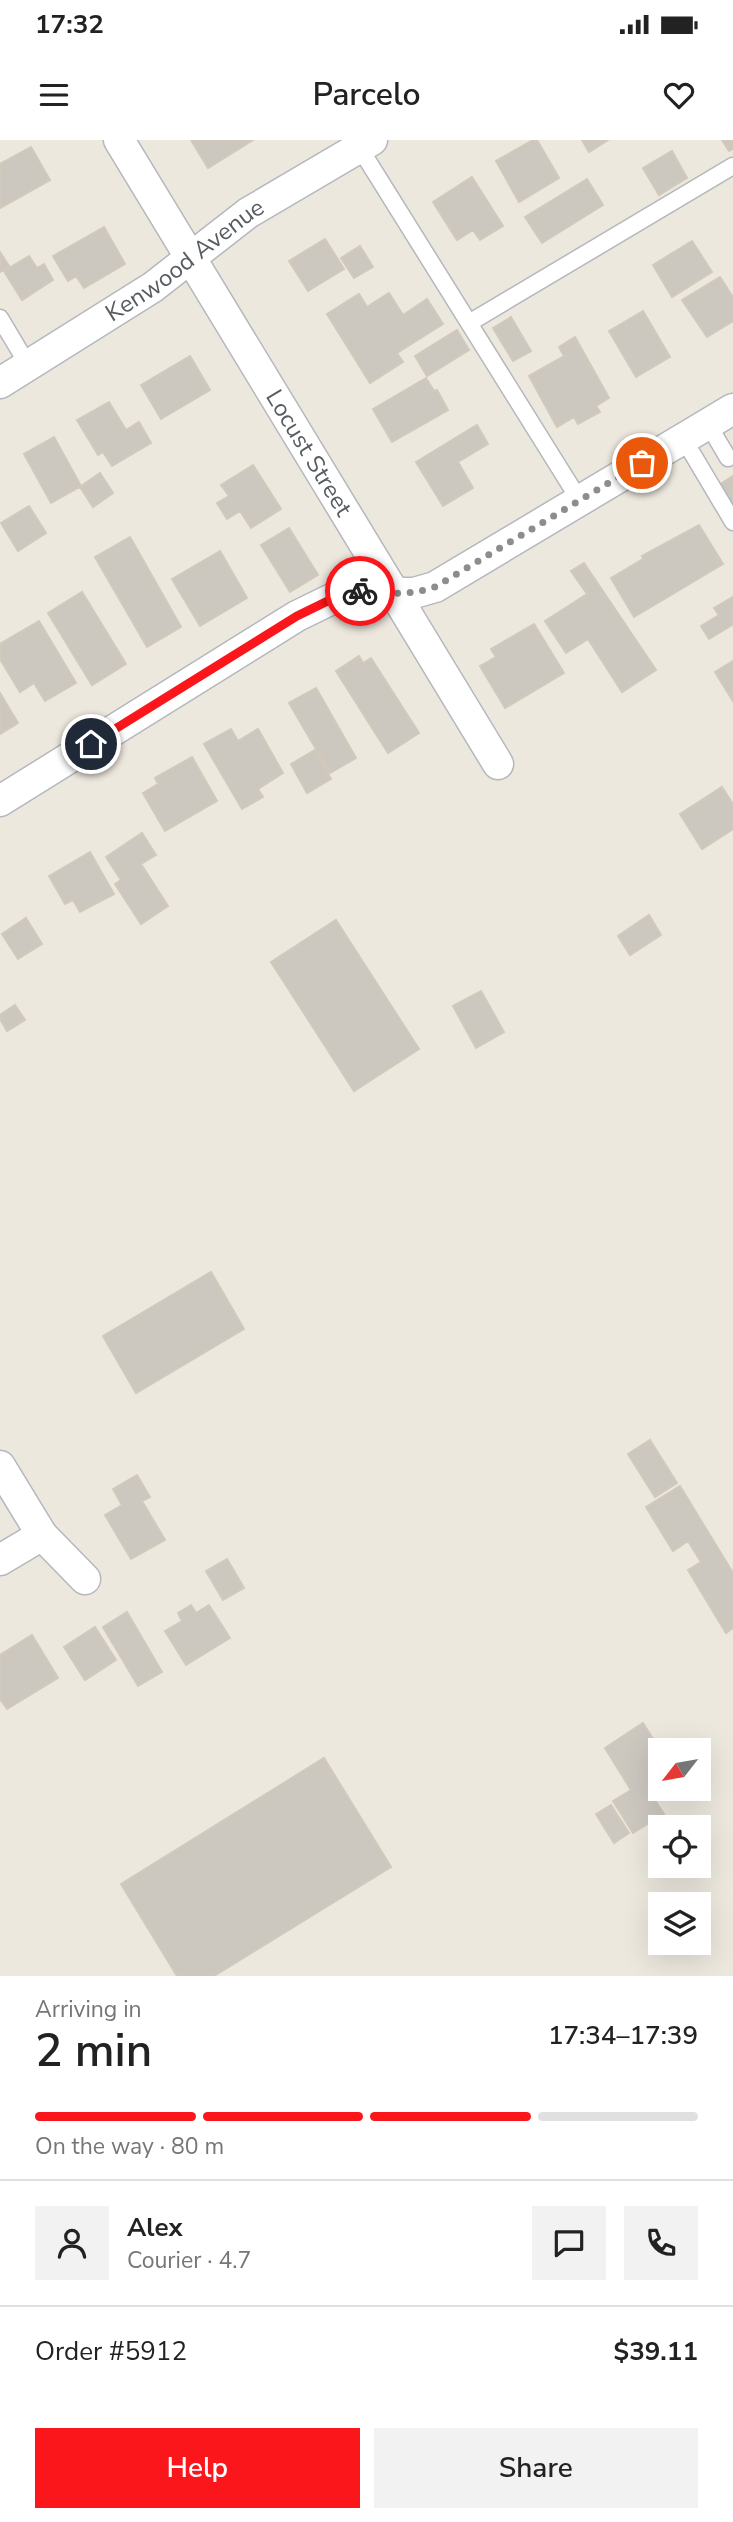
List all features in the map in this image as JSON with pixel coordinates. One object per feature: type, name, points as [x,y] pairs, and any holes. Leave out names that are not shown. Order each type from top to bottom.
[{"type":"street","name":"Locust Street","points":[[119,140],[498,764]]},
{"type":"street","name":"Kenwood Avenue","points":[[0,383],[153,287],[248,213],[362,142]]},
{"type":"street","points":[[0,801],[297,616],[340,595],[367,589],[414,593],[435,587],[708,424]]},
{"type":"street","points":[[0,1466],[42,1535],[85,1580]]},
{"type":"street","points":[[0,1560],[42,1535]]},
{"type":"lane","points":[[362,142],[469,323],[580,501]]},
{"type":"lane","points":[[469,323],[733,166]]},
{"type":"lane","points":[[0,318],[28,365]]},
{"type":"lane","points":[[704,473],[731,456],[708,424]]},
{"type":"lane","points":[[708,424],[704,473],[733,522]]},
{"type":"building","points":[[191,140],[253,140],[208,168]]},
{"type":"building","points":[[537,140],[559,178],[519,202],[496,161]]},
{"type":"building","points":[[582,140],[608,140],[589,152]]},
{"type":"building","points":[[722,140],[733,140],[733,149],[729,151]]},
{"type":"building","points":[[31,147],[50,180],[0,208],[0,164]]},
{"type":"building","points":[[672,151],[687,178],[659,195],[643,168]]},
{"type":"building","points":[[472,177],[503,226],[480,240],[473,230],[457,240],[433,202]]},
{"type":"building","points":[[587,179],[603,205],[542,243],[525,217]]},
{"type":"building","points":[[104,227],[125,264],[84,288],[76,276],[68,281],[53,256]]},
{"type":"building","points":[[325,239],[344,269],[308,291],[289,261]]},
{"type":"building","points":[[692,241],[712,272],[672,297],[653,265]]},
{"type":"building","points":[[360,246],[373,267],[354,278],[341,258]]},
{"type":"building","points":[[0,252],[9,266],[0,272]]},
{"type":"building","points":[[29,256],[37,268],[44,264],[53,280],[22,300],[4,271]]},
{"type":"building","points":[[720,277],[733,297],[733,321],[707,337],[682,300]]},
{"type":"building","points":[[389,293],[403,315],[427,299],[443,324],[397,353],[403,362],[370,383],[327,314],[359,294],[367,307]]},
{"type":"building","points":[[643,311],[670,357],[636,377],[609,331]]},
{"type":"building","points":[[511,317],[531,351],[513,361],[493,328]]},
{"type":"building","points":[[457,330],[469,350],[427,376],[415,356]]},
{"type":"building","points":[[575,337],[609,398],[596,406],[600,412],[578,424],[574,417],[557,427],[529,376],[564,356],[559,347]]},
{"type":"building","points":[[190,356],[210,390],[161,419],[141,385]]},
{"type":"building","points":[[426,378],[434,391],[437,390],[448,410],[392,442],[373,409]]},
{"type":"building","points":[[109,402],[126,430],[139,422],[151,443],[112,466],[103,452],[98,455],[77,420]]},
{"type":"building","points":[[477,425],[488,444],[458,462],[473,488],[443,506],[416,462]]},
{"type":"building","points":[[54,437],[81,486],[51,503],[24,454]]},
{"type":"building","points":[[253,465],[281,509],[251,528],[240,511],[227,519],[217,503],[229,496],[221,485]]},
{"type":"building","points":[[100,473],[113,493],[93,507],[80,487]]},
{"type":"building","points":[[733,476],[733,507],[719,485]]},
{"type":"building","points":[[29,506],[46,533],[18,551],[1,523]]},
{"type":"building","points":[[699,525],[723,564],[634,617],[611,578],[643,559],[642,556]]},
{"type":"building","points":[[289,528],[318,575],[290,592],[261,545]]},
{"type":"building","points":[[130,537],[181,627],[147,647],[95,557]]},
{"type":"building","points":[[220,551],[247,598],[200,626],[172,579]]},
{"type":"building","points":[[584,563],[656,670],[622,692],[588,639],[566,653],[545,621],[587,594],[571,571]]},
{"type":"building","points":[[82,592],[126,664],[92,685],[48,613]]},
{"type":"building","points":[[733,597],[732,625],[709,639],[701,626],[719,615],[714,608]]},
{"type":"building","points":[[39,621],[76,683],[45,701],[34,683],[20,692],[0,659],[0,644]]},
{"type":"building","points":[[534,624],[564,673],[505,708],[480,666],[496,657],[491,649]]},
{"type":"building","points":[[359,656],[363,663],[371,658],[419,733],[388,753],[336,671]]},
{"type":"building","points":[[733,661],[733,701],[715,672]]},
{"type":"building","points":[[316,688],[356,758],[330,773],[289,703]]},
{"type":"building","points":[[0,693],[18,723],[0,734]]},
{"type":"building","points":[[231,729],[238,741],[258,729],[283,773],[258,789],[263,797],[242,809],[204,744]]},
{"type":"building","points":[[315,750],[331,779],[307,793],[291,764]]},
{"type":"building","points":[[192,757],[217,801],[165,831],[143,793],[158,784],[155,778]]},
{"type":"building","points":[[722,787],[733,804],[733,829],[702,849],[680,814]]},
{"type":"building","points":[[142,833],[156,855],[141,864],[168,906],[141,924],[115,884],[121,880],[106,857]]},
{"type":"building","points":[[90,852],[114,894],[80,912],[73,900],[65,904],[49,876]]},
{"type":"building","points":[[649,915],[661,935],[630,955],[618,936]]},
{"type":"building","points":[[26,918],[42,944],[18,959],[2,934]]},
{"type":"building","points":[[336,920],[419,1049],[354,1091],[271,962]]},
{"type":"building","points":[[481,991],[504,1032],[476,1048],[453,1006]]},
{"type":"building","points":[[15,1005],[25,1020],[7,1031],[0,1015]]},
{"type":"building","points":[[211,1272],[244,1329],[136,1393],[103,1336]]},
{"type":"building","points":[[650,1440],[677,1483],[655,1497],[628,1454]]},
{"type":"building","points":[[137,1475],[150,1497],[142,1501],[165,1540],[131,1559],[105,1515],[122,1505],[113,1489]]},
{"type":"building","points":[[680,1486],[733,1573],[733,1628],[726,1633],[688,1570],[701,1562],[688,1541],[673,1551],[646,1507]]},
{"type":"building","points":[[227,1559],[244,1588],[223,1600],[206,1571]]},
{"type":"building","points":[[191,1605],[196,1613],[209,1605],[230,1638],[186,1665],[165,1631],[182,1621],[178,1613]]},
{"type":"building","points":[[127,1612],[162,1672],[138,1686],[103,1627]]},
{"type":"building","points":[[95,1627],[116,1660],[85,1680],[64,1647]]},
{"type":"building","points":[[32,1635],[58,1678],[7,1709],[0,1699],[0,1655]]},
{"type":"building","points":[[643,1723],[652,1738],[648,1738],[648,1801],[656,1801],[664,1814],[648,1815],[648,1824],[633,1833],[613,1801],[631,1790],[605,1748]]},
{"type":"building","points":[[324,1758],[391,1867],[214,1976],[177,1976],[121,1884]]},
{"type":"building","points":[[611,1805],[629,1833],[614,1843],[596,1814]]},
{"type":"way so far","points":[[360,591],[367,589],[414,593],[435,587],[642,463]]},
{"type":"route","points":[[91,744],[297,616],[340,595],[360,591]]}]
